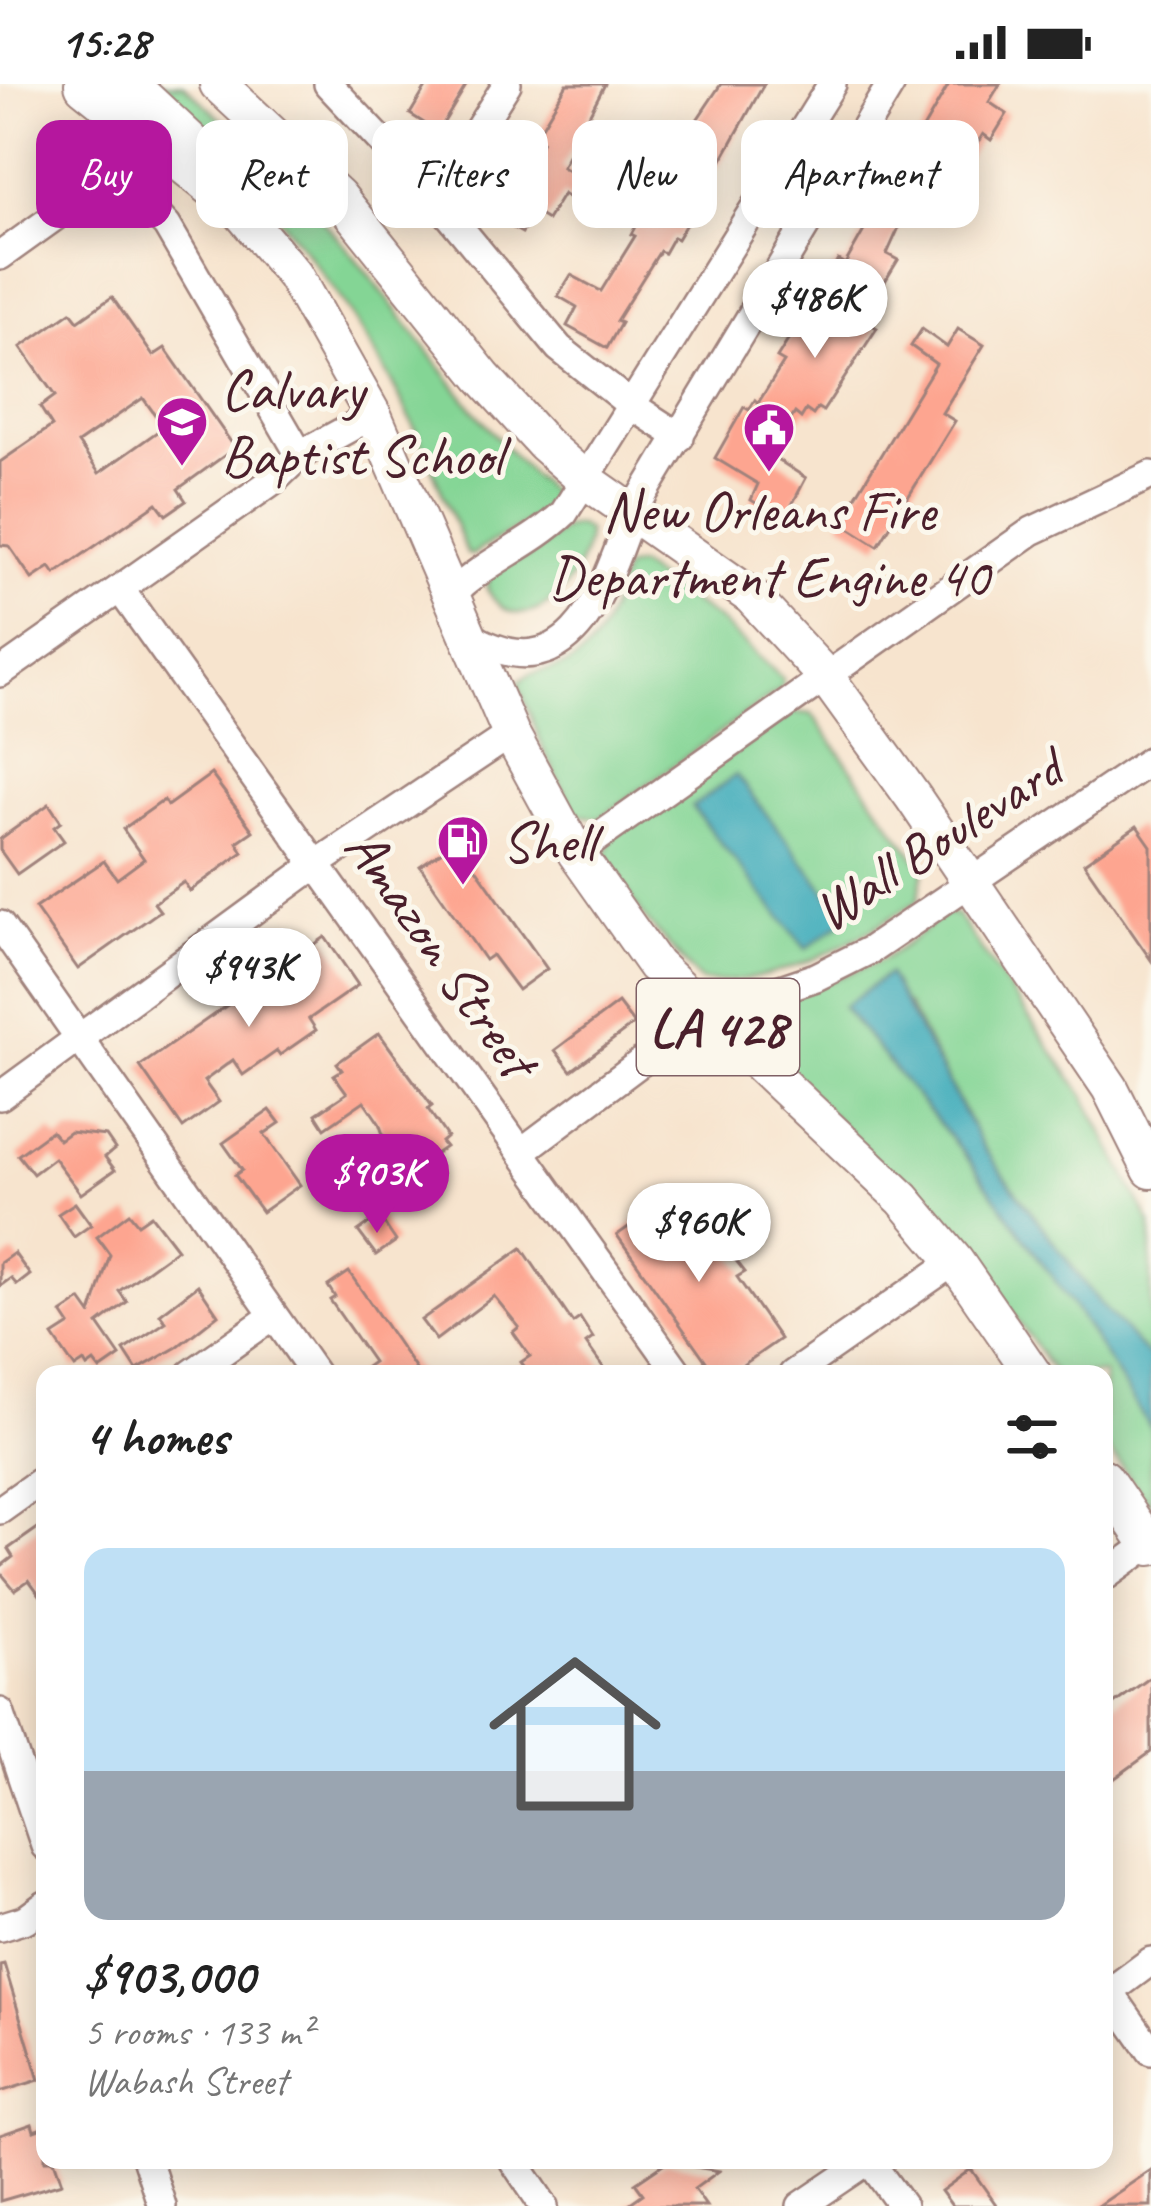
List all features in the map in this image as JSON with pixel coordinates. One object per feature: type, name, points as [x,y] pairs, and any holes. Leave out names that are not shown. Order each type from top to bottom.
[{"type":"highway","points":[[86,84],[196,172]]},
{"type":"main road","name":"LA 428","points":[[130,84],[196,146]]},
{"type":"main road","points":[[218,84],[338,196],[483,377],[544,444],[584,479],[751,596],[826,677],[1110,1088],[1151,1170]]},
{"type":"main road","name":"LA 428","points":[[254,228],[294,275],[373,415],[512,734],[576,853],[655,965],[903,1199],[955,1261],[1027,1365]]},
{"type":"main road","points":[[1113,1491],[1150,1545]]},
{"type":"street","points":[[328,84],[372,131]]},
{"type":"street","points":[[484,120],[507,84]]},
{"type":"street","points":[[453,593],[468,578],[547,529],[564,512],[832,84]]},
{"type":"street","points":[[467,634],[490,648],[523,652],[572,637],[607,580],[632,513],[891,84]]},
{"type":"street","points":[[0,256],[117,172],[167,226],[300,454]]},
{"type":"street","points":[[460,228],[559,348],[680,437]]},
{"type":"street","points":[[0,673],[274,480],[300,454],[373,415]]},
{"type":"street","points":[[576,853],[1032,532],[1151,475]]},
{"type":"street","name":"Amazon Street","points":[[120,590],[673,1365]]},
{"type":"street","points":[[0,1096],[318,863],[512,734]]},
{"type":"street","name":"Wall Boulevard","points":[[521,1152],[704,1015],[816,977],[872,949],[1151,760]]},
{"type":"street","points":[[0,925],[308,1365]]},
{"type":"street","points":[[806,1365],[955,1261]]},
{"type":"street","points":[[204,1365],[273,1316]]},
{"type":"street","points":[[0,1510],[36,1484]]},
{"type":"street","points":[[1113,1571],[1150,1545]]},
{"type":"street","points":[[0,1712],[36,1819]]},
{"type":"street","points":[[0,1927],[36,1912]]},
{"type":"street","points":[[1113,1985],[1151,1961]]},
{"type":"street","points":[[1113,1999],[1151,2051]]},
{"type":"street","points":[[150,2169],[162,2206]]},
{"type":"street","points":[[518,2169],[544,2206]]},
{"type":"street","points":[[801,2206],[856,2169]]},
{"type":"street","points":[[875,2169],[902,2206]]},
{"type":"green space","points":[[152,84],[183,84],[222,120],[196,120],[196,128]]},
{"type":"green space","points":[[288,228],[329,228],[351,253],[471,406],[550,492],[552,499],[535,517],[467,554],[428,458],[377,357]]},
{"type":"green space","points":[[577,525],[587,531],[584,550],[565,587],[534,611],[518,613],[501,607],[487,589],[489,578],[503,565],[530,555],[565,528]]},
{"type":"green space","points":[[637,565],[716,618],[783,679],[781,689],[599,819],[576,814],[544,751],[518,683],[583,654],[606,620],[625,568]]},
{"type":"green space","points":[[793,712],[812,714],[924,870],[918,901],[814,959],[758,977],[700,981],[647,921],[605,858],[613,835]]},
{"type":"green space","points":[[945,914],[957,915],[1084,1096],[1151,1224],[1151,1359],[1101,1305],[984,1149],[907,1004],[843,1007],[969,1160],[1111,1365],[1049,1365],[980,1267],[758,1041],[754,1020],[763,1012],[883,959]]},
{"type":"green space","points":[[1113,1368],[1151,1429],[1151,1506],[1113,1455]]},
{"type":"water","points":[[736,775],[847,918],[806,949],[692,807]]},
{"type":"water","points":[[888,974],[984,1149],[1101,1305],[1151,1359],[1151,1429],[1078,1313],[969,1160],[843,1007]]},
{"type":"building","points":[[428,84],[467,84],[445,120],[419,120],[410,114]]},
{"type":"building","points":[[567,84],[605,84],[586,120],[572,120],[572,148],[562,167],[572,173],[572,200],[563,194],[548,218],[548,120]]},
{"type":"building","points":[[721,84],[764,84],[718,167],[717,120],[697,120]]},
{"type":"building","points":[[949,84],[1000,84],[989,102],[1007,114],[991,140],[983,134],[979,141],[979,120],[928,120]]},
{"type":"building","points":[[634,228],[684,228],[664,253],[660,251],[616,321],[621,323],[607,348],[567,326],[577,307],[558,296],[571,275],[601,291],[635,236],[631,234]]},
{"type":"building","points":[[865,228],[899,228],[887,254],[898,260],[862,319],[877,328],[823,411],[818,408],[813,415],[806,410],[801,418],[795,413],[769,454],[806,478],[784,520],[751,500],[758,484],[715,458],[744,407],[749,410],[755,400],[758,403],[784,362],[777,358],[838,260],[845,264]]},
{"type":"building","points":[[112,297],[153,356],[165,348],[235,448],[178,489],[186,501],[166,515],[157,503],[55,574],[50,567],[32,579],[9,546],[0,545],[0,462],[52,426],[40,407],[55,396],[21,347],[71,312],[78,321]],"holes":[[[143,398],[164,427],[99,473],[78,443]]]},
{"type":"building","points":[[922,329],[947,347],[958,329],[984,345],[942,413],[955,421],[878,546],[840,522],[936,364],[911,346]]},
{"type":"building","points":[[211,774],[253,831],[237,842],[243,852],[190,891],[184,882],[154,903],[160,911],[78,969],[35,908],[104,861],[117,879],[144,859],[123,829],[164,800],[167,806]]},
{"type":"building","points":[[49,804],[61,822],[54,827],[64,841],[17,874],[0,850],[0,839]]},
{"type":"building","points":[[1137,826],[1151,846],[1151,960],[1084,863]]},
{"type":"building","points":[[457,841],[547,969],[518,990],[492,955],[485,960],[420,866]]},
{"type":"building","points":[[325,937],[358,985],[309,1019],[316,1030],[280,1055],[277,1051],[243,1075],[233,1060],[204,1081],[219,1102],[183,1128],[140,1066]]},
{"type":"building","points":[[618,1003],[634,1024],[571,1071],[555,1050]]},
{"type":"building","points":[[379,1033],[432,1106],[428,1109],[447,1137],[441,1142],[445,1147],[402,1177],[384,1150],[379,1123],[364,1101],[325,1128],[316,1114],[347,1093],[334,1075],[342,1070],[337,1063]]},
{"type":"building","points":[[270,1110],[280,1123],[264,1134],[300,1185],[262,1212],[235,1175],[242,1170],[223,1143]]},
{"type":"building","points":[[51,1131],[59,1140],[70,1132],[106,1136],[115,1149],[105,1157],[115,1170],[81,1194],[54,1158],[33,1174],[18,1155]]},
{"type":"building","points":[[392,1168],[408,1192],[385,1207],[369,1184]]},
{"type":"building","points":[[678,1192],[745,1272],[737,1277],[780,1339],[743,1365],[709,1365],[617,1235]]},
{"type":"building","points":[[75,1203],[91,1225],[74,1237],[58,1214]]},
{"type":"building","points":[[129,1213],[138,1224],[151,1215],[177,1249],[119,1291],[127,1302],[98,1324],[120,1356],[107,1365],[73,1365],[53,1336],[70,1325],[62,1313],[81,1300],[91,1314],[110,1255],[97,1237]]},
{"type":"building","points":[[379,1216],[396,1241],[376,1255],[358,1231]]},
{"type":"building","points":[[522,1248],[573,1323],[580,1318],[593,1338],[586,1343],[602,1365],[523,1365],[521,1362],[530,1356],[513,1332],[519,1327],[494,1296],[436,1340],[421,1320]]},
{"type":"building","points":[[14,1253],[30,1275],[17,1285],[11,1278],[0,1286],[0,1263]]},
{"type":"building","points":[[349,1272],[413,1365],[369,1365],[373,1362],[330,1300],[335,1297],[328,1286]]},
{"type":"building","points":[[198,1285],[218,1315],[177,1347],[146,1365],[134,1365],[124,1350],[166,1322],[160,1314]]},
{"type":"building","points":[[36,1529],[36,1590],[29,1580],[15,1590],[0,1572],[13,1557],[8,1549]]},
{"type":"building","points":[[1151,1677],[1151,1752],[1113,1779],[1113,1704]]},
{"type":"building","points":[[4,1964],[36,2081],[0,2092],[0,1965]]},
{"type":"building","points":[[32,2124],[36,2169],[57,2169],[62,2183],[0,2201],[0,2135]]},
{"type":"building","points":[[656,2169],[719,2171],[694,2189],[706,2206],[626,2206],[643,2194],[635,2183]]},
{"type":"building","points":[[971,2169],[997,2206],[952,2206],[941,2191]]},
{"type":"building","points":[[1151,2170],[1151,2206],[1098,2206]]},
{"type":"place","name":"Calvary Baptist School","points":[[182,468]]},
{"type":"place","name":"New Orleans Fire Department Engine 40","points":[[769,474]]},
{"type":"place","name":"Shell","points":[[463,887]]}]
